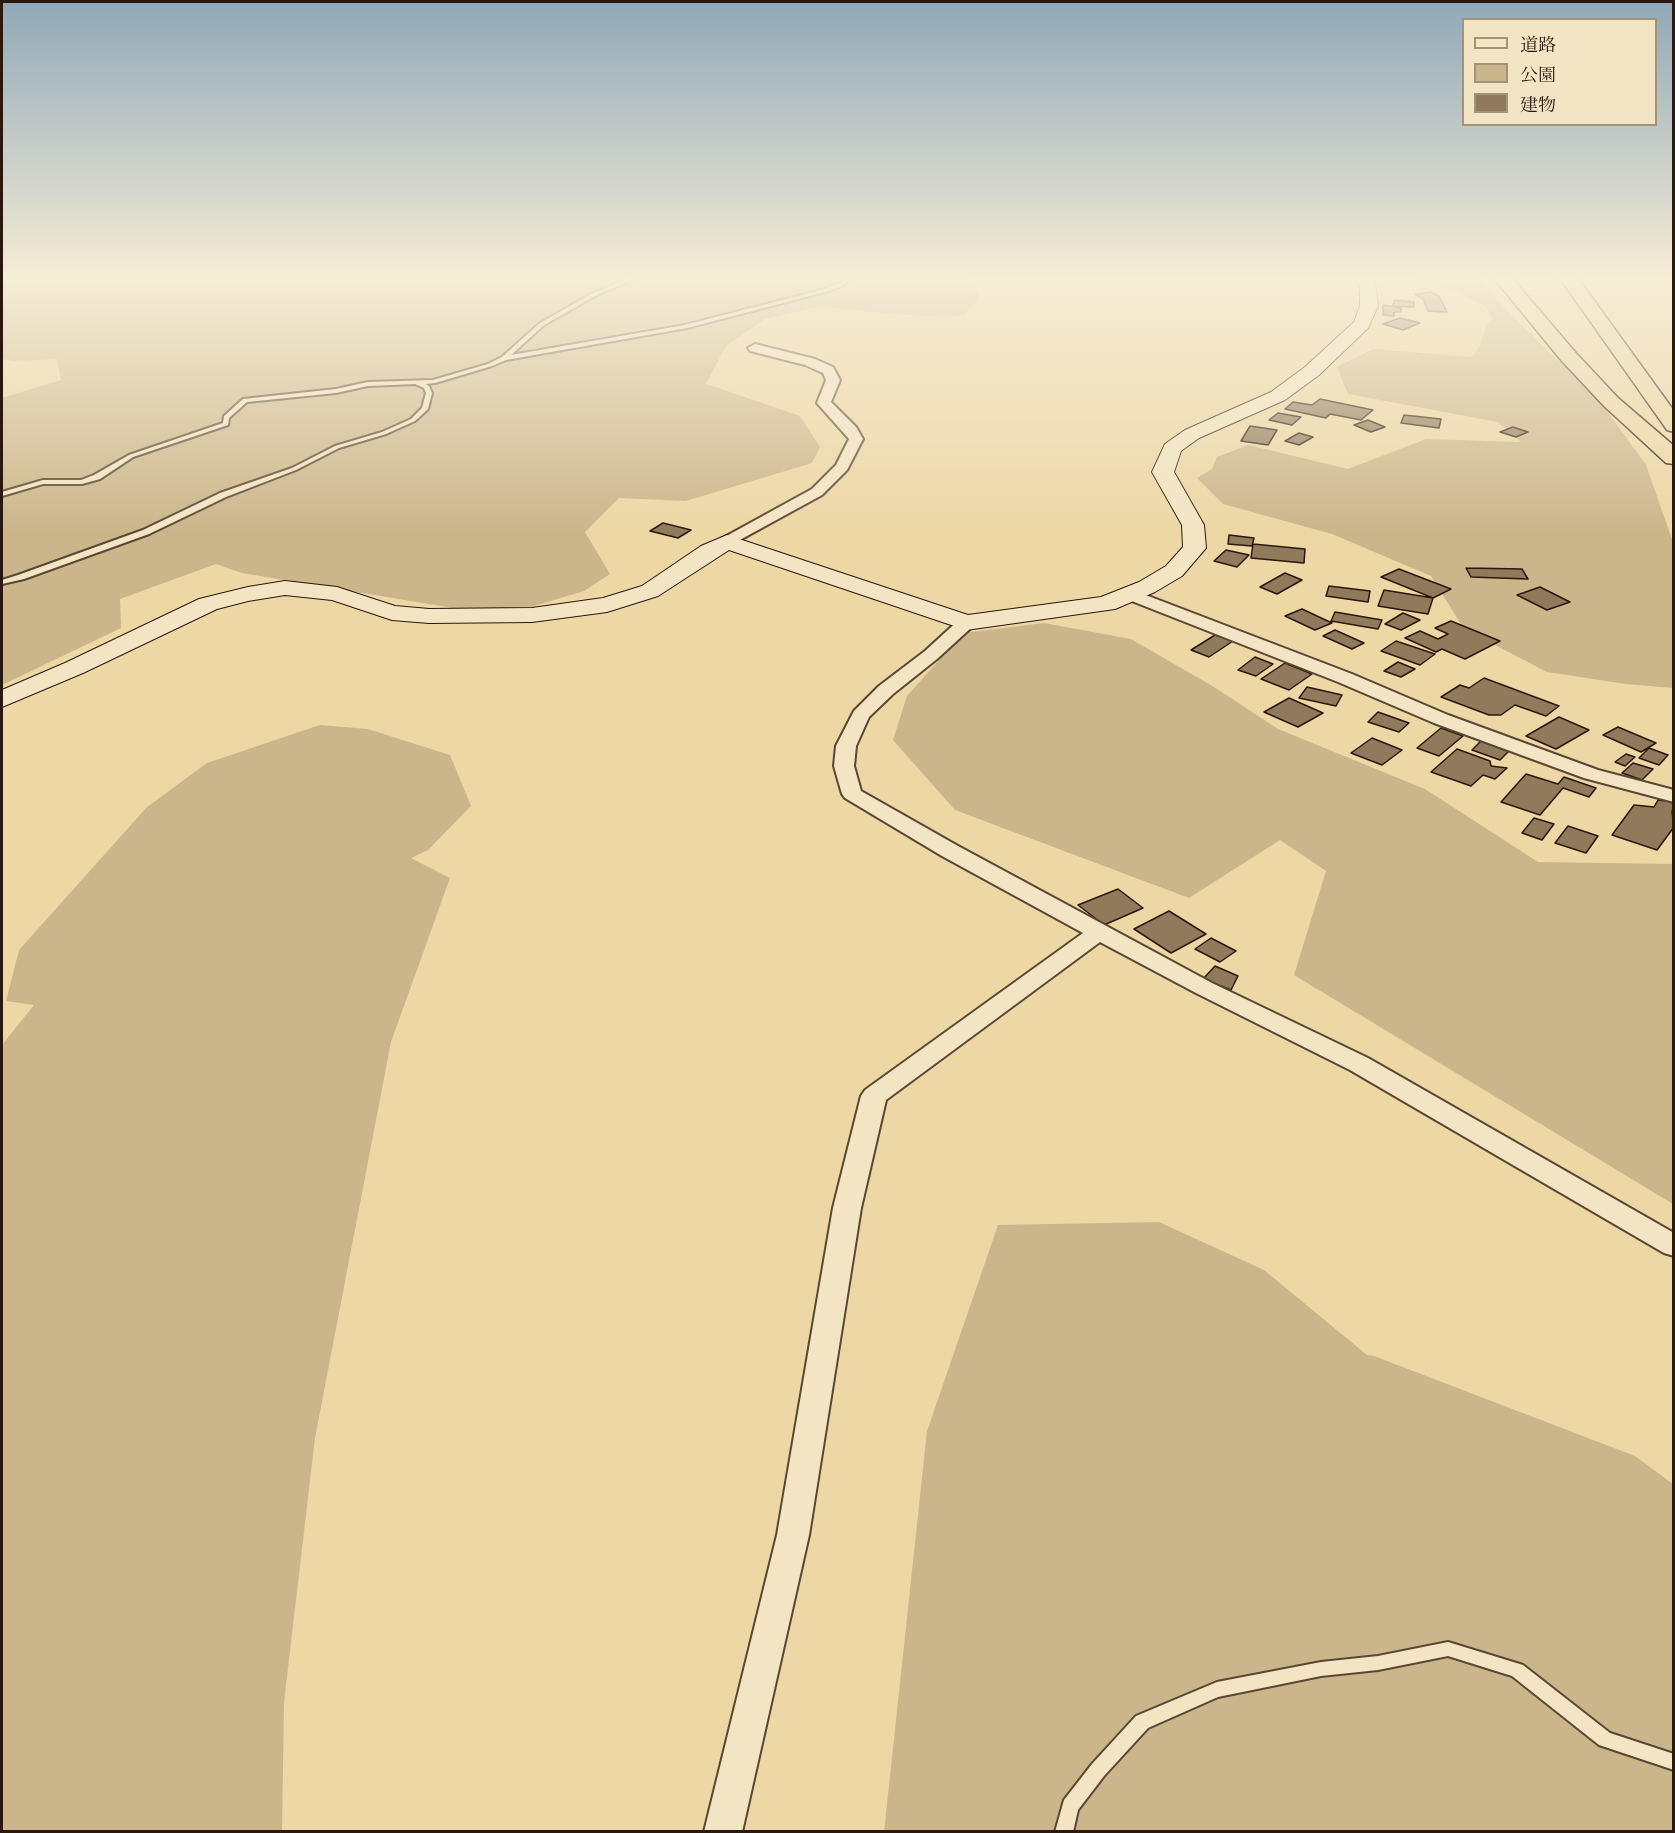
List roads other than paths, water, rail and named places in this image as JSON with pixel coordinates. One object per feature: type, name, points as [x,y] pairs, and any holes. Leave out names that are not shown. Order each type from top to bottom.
[{"type":"highway","points":[[1574,363],[1611,402],[1674,458]]},
{"type":"highway","points":[[1628,363],[1674,426]]},
{"type":"highway","points":[[1633,363],[1645,387]]},
{"type":"street","points":[[2,699],[74,668],[208,604],[248,594],[285,588],[320,591],[337,594],[392,613],[429,616],[532,615],[607,605],[650,591],[709,551],[817,492],[842,467],[856,439],[851,430],[824,403],[833,380],[828,370],[811,363]]},
{"type":"street","points":[[727,542],[966,623],[1098,605],[1130,594],[1174,571],[1196,548],[1193,525],[1163,472],[1172,448],[1192,434],[1270,400],[1321,363]]},
{"type":"street","points":[[1130,594],[1346,678],[1441,719],[1591,774],[1674,796]]},
{"type":"street","points":[[966,623],[931,655],[886,690],[861,715],[846,746],[844,766],[852,794],[950,851],[1204,988],[1359,1064],[1674,1246]]},
{"type":"street","points":[[723,1832],[793,1535],[847,1208],[874,1096],[1099,932]]},
{"type":"lane","points":[[2,494],[43,482],[82,482],[97,477],[131,456],[226,424],[226,417],[245,400],[336,391],[368,384],[433,382],[495,363]]},
{"type":"lane","points":[[2,582],[21,578],[146,532],[223,495],[294,469],[337,447],[384,433],[413,420],[425,409],[429,393],[427,387],[417,383]]},
{"type":"lane","points":[[1064,1832],[1070,1806],[1098,1770],[1142,1722],[1217,1690],[1321,1669],[1378,1663],[1448,1649],[1517,1670],[1605,1739],[1674,1762]]}]
